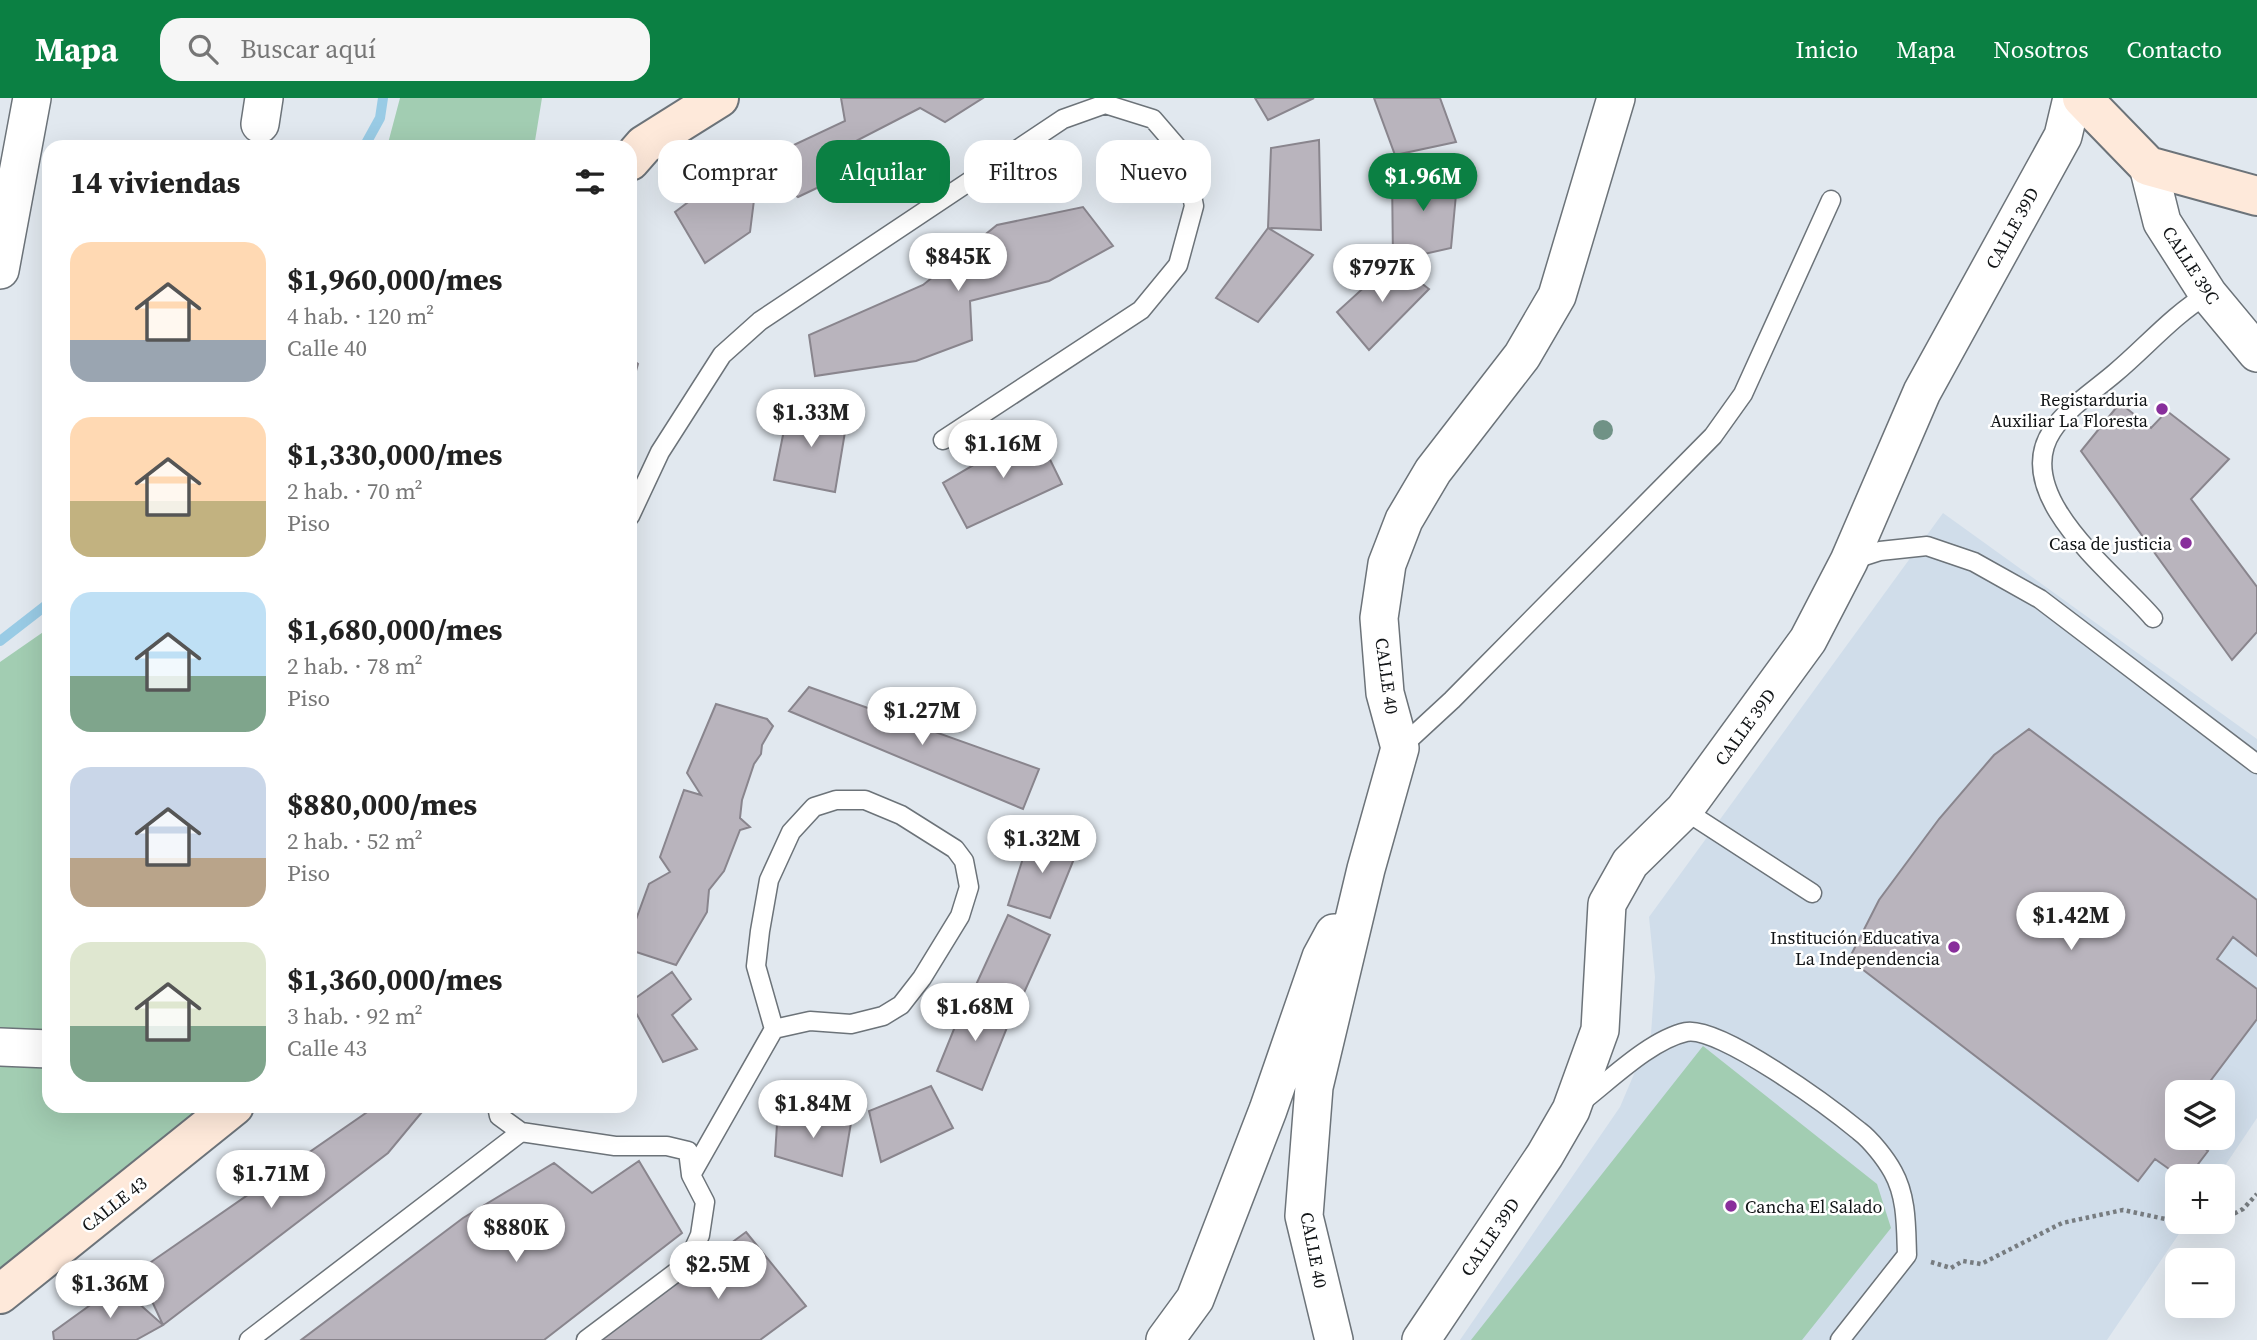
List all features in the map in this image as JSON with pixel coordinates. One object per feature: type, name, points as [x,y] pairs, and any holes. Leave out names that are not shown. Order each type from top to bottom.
[{"type":"street","points":[[0,270],[32,98]]},
{"type":"street","points":[[637,153],[644,145],[719,98]]},
{"type":"street","name":"CALLE 40","points":[[1334,1340],[1304,1216],[1314,1087],[1366,870],[1400,748],[1385,692],[1379,618],[1387,564],[1404,520],[1433,471],[1522,356],[1557,296],[1616,98]]},
{"type":"street","name":"CALLE 39D","points":[[1421,1340],[1545,1155],[1571,1110],[1600,1030],[1607,904],[1630,863],[1684,810],[1808,640],[1849,561],[1922,392],[2063,135],[2072,98]]},
{"type":"street","points":[[2082,98],[2148,166],[2257,196]]},
{"type":"street","name":"CALLE 39C","points":[[2148,166],[2162,222],[2208,294],[2257,353]]},
{"type":"street","points":[[1165,1340],[1195,1298],[1268,1110],[1321,957],[1366,870]]},
{"type":"street","points":[[0,1047],[42,1049]]},
{"type":"street","name":"CALLE 43","points":[[0,1294],[226,1113]]},
{"type":"lane","points":[[637,501],[660,452],[722,355],[760,321],[1063,119],[1105,104],[1153,119],[1184,155],[1194,206],[1178,265],[1142,310],[943,440]]},
{"type":"lane","points":[[1400,748],[1452,700],[1713,436],[1743,394],[1831,200]]},
{"type":"lane","points":[[2153,618],[2075,535],[2052,503],[2042,475],[2043,457],[2051,432],[2085,397],[2183,311],[2208,294]]},
{"type":"lane","points":[[1849,561],[1880,551],[1927,546],[1974,562],[2040,599],[2257,764]]},
{"type":"lane","points":[[691,1175],[774,1029],[756,966],[769,880],[791,832],[814,807],[836,800],[865,800],[912,821],[955,849],[964,861],[969,887],[960,916],[922,978],[901,1005],[883,1016],[851,1024],[810,1021],[774,1029]]},
{"type":"lane","points":[[1684,810],[1812,893]]},
{"type":"lane","points":[[1571,1110],[1661,1041],[1688,1031],[1713,1037],[1766,1064],[1862,1133],[1893,1172],[1906,1212],[1907,1255],[1840,1340]]},
{"type":"lane","points":[[498,1113],[521,1132],[615,1146],[667,1146],[688,1151],[691,1175],[705,1202],[701,1235],[687,1264],[586,1340]]},
{"type":"lane","points":[[249,1340],[521,1132]]},
{"type":"path","points":[[2235,1213],[2257,1194]]},
{"type":"path","points":[[1907,1255],[1951,1268],[1963,1261],[1981,1264],[2062,1223],[2123,1210],[2165,1219]]},
{"type":"shaded area","name":"Institución Educativa La Independencia","points":[[1943,513],[2257,739],[2257,1118],[2226,1164],[2165,1164],[2165,1234],[2179,1234],[2169,1248],[2165,1248],[2165,1254],[2107,1340],[1460,1340],[1620,1107],[1651,1034],[1655,977],[1649,917]]},
{"type":"green space","points":[[400,98],[542,98],[535,140],[389,140]]},
{"type":"green space","points":[[42,633],[42,1113],[204,1113],[0,1283],[0,662]]},
{"type":"green space","name":"Cancha El Salado","points":[[1703,1046],[1877,1184],[1891,1228],[1802,1340],[1471,1340]]},
{"type":"building","points":[[841,98],[983,98],[945,122],[920,108],[858,140],[816,140],[816,188],[802,195],[802,141],[845,121]]},
{"type":"building","points":[[1255,98],[1314,98],[1268,120]]},
{"type":"building","points":[[1374,98],[1440,98],[1456,142],[1395,155]]},
{"type":"building","points":[[1319,140],[1321,230],[1268,228],[1271,148]]},
{"type":"building","points":[[1458,173],[1451,248],[1393,261],[1392,174]]},
{"type":"building","points":[[687,203],[754,203],[750,232],[705,263],[675,212]]},
{"type":"building","points":[[1083,207],[1113,246],[1049,281],[970,301],[972,340],[916,361],[815,376],[809,335],[923,285],[997,225]]},
{"type":"building","points":[[1268,228],[1313,255],[1258,322],[1216,298]]},
{"type":"building","points":[[1393,261],[1429,289],[1369,350],[1337,312]]},
{"type":"building","name":"Casa de justicia","points":[[2120,403],[2151,428],[2167,411],[2229,459],[2191,499],[2257,587],[2257,632],[2232,660],[2081,451]]},
{"type":"building","points":[[789,405],[847,420],[835,492],[774,480]]},
{"type":"building","points":[[1035,429],[1062,484],[967,528],[943,483]]},
{"type":"building","points":[[809,687],[1039,769],[1023,809],[789,711]]},
{"type":"building","points":[[716,704],[767,719],[773,726],[754,764],[742,800],[740,818],[750,827],[740,830],[724,871],[709,890],[707,912],[676,965],[637,952],[637,917],[649,884],[670,872],[660,857],[684,790],[701,795],[687,773]]},
{"type":"building","points":[[2029,729],[2257,900],[2257,956],[2233,937],[2217,959],[2257,989],[2257,1019],[2211,1080],[2165,1080],[2165,1150],[2207,1150],[2198,1164],[2165,1166],[2155,1159],[2138,1181],[1849,959],[1879,900],[1939,819],[1994,755]]},
{"type":"building","points":[[1032,830],[1078,849],[1050,918],[1008,905]]},
{"type":"building","points":[[1008,915],[1050,935],[1018,1006],[975,987]]},
{"type":"building","points":[[672,972],[691,999],[672,1015],[697,1049],[663,1062],[637,1015],[637,997]]},
{"type":"building","points":[[967,997],[1012,1015],[982,1090],[937,1071]]},
{"type":"building","points":[[931,1086],[953,1128],[881,1162],[869,1111]]},
{"type":"building","points":[[778,1108],[833,1118],[852,1117],[842,1176],[775,1156]]},
{"type":"building","points":[[366,1113],[421,1113],[388,1153],[163,1325],[138,1271]]},
{"type":"building","points":[[639,1161],[682,1233],[544,1340],[301,1340],[463,1218],[554,1163],[592,1193]]},
{"type":"building","points":[[746,1232],[806,1306],[760,1340],[600,1340]]},
{"type":"building","points":[[118,1285],[163,1325],[136,1340],[54,1340],[53,1332]]},
{"type":"waterway","points":[[368,140],[380,118],[383,98]]},
{"type":"waterway","points":[[0,641],[42,608]]},
{"type":"place","name":"Registarduria Auxiliar La Floresta","points":[[2162,409]]},
{"type":"place","name":"Casa de justicia","points":[[2186,543]]},
{"type":"place","name":"Institución Educativa La Independencia","points":[[1954,947]]},
{"type":"place","name":"Cancha El Salado","points":[[1731,1206]]}]
